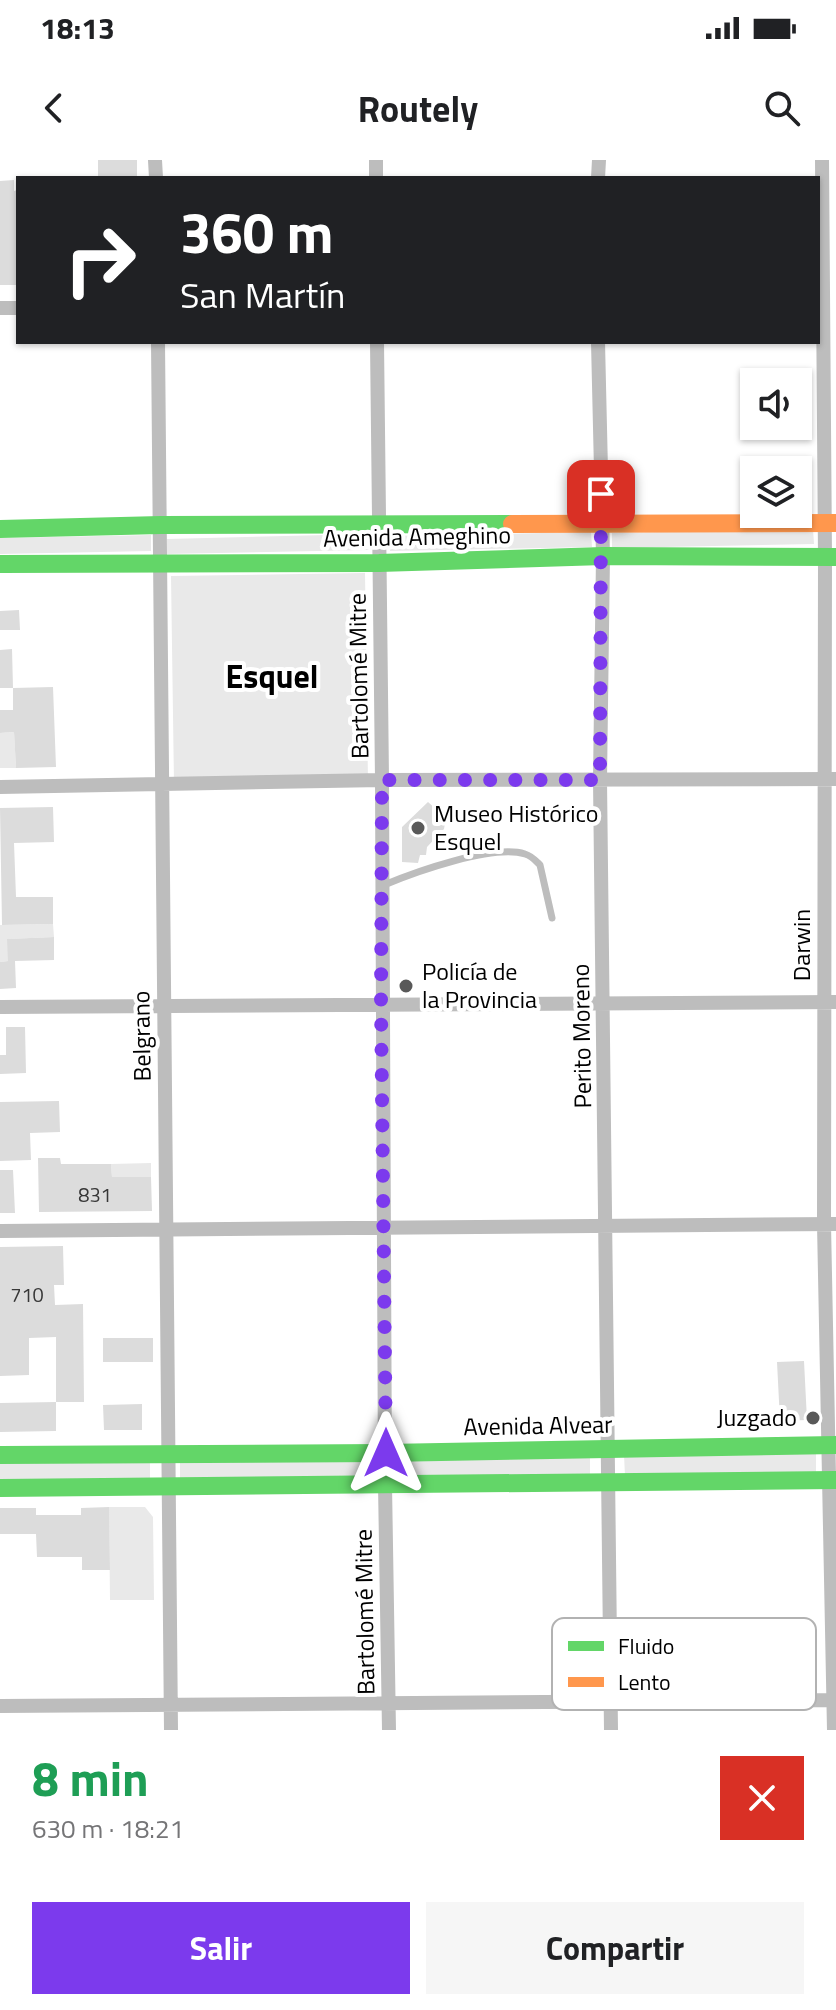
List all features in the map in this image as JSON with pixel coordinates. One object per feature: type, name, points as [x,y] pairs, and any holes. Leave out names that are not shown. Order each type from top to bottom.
[{"type":"main road","name":"Avenida Ameghino","points":[[0,529],[161,525],[830,523]]},
{"type":"main road","name":"Avenida Ameghino","points":[[0,564],[379,563],[603,556],[831,557]]},
{"type":"main road","name":"Avenida Alvear","points":[[0,1455],[386,1453],[832,1445]]},
{"type":"main road","points":[[0,1488],[832,1480]]},
{"type":"street","name":"Darwin","points":[[822,160],[831,557],[830,1224],[834,1730]]},
{"type":"street","name":"Belgrano","points":[[158,344],[171,1730]]},
{"type":"street","name":"Bartolomé Mitre","points":[[377,344],[389,1730]]},
{"type":"street","name":"Perito Moreno","points":[[598,344],[603,556],[600,780],[610,1618]]},
{"type":"street","points":[[0,787],[382,780],[830,779]]},
{"type":"street","points":[[0,1007],[830,1002]]},
{"type":"street","points":[[0,1231],[830,1224]]},
{"type":"street","points":[[0,1706],[552,1703]]},
{"type":"street","name":"Perito Moreno","points":[[610,1710],[611,1730]]},
{"type":"lane","points":[[382,886],[481,855],[523,854],[540,865],[552,918]]},
{"type":"shaded area","points":[[813,529],[814,544],[612,548],[612,533]]},
{"type":"shaded area","points":[[591,532],[592,547],[390,551],[390,536]]},
{"type":"shaded area","points":[[368,534],[369,550],[167,554],[167,539]]},
{"type":"shaded area","points":[[151,535],[151,551],[0,554],[0,538]]},
{"type":"shaded area","points":[[365,573],[368,782],[174,784],[171,576]]},
{"type":"shaded area","points":[[14,732],[16,768],[0,768],[0,733]]},
{"type":"shaded area","points":[[53,924],[54,937],[8,939],[8,961],[0,962],[0,925]]},
{"type":"shaded area","points":[[151,1163],[151,1177],[112,1177],[111,1164]]},
{"type":"shaded area","points":[[816,1452],[816,1473],[625,1476],[624,1455]]},
{"type":"shaded area","points":[[590,1455],[590,1476],[399,1478],[398,1457]]},
{"type":"shaded area","points":[[371,1456],[371,1478],[180,1480],[180,1459]]},
{"type":"shaded area","points":[[150,1459],[150,1480],[0,1482],[0,1461]]},
{"type":"shaded area","points":[[109,1507],[145,1507],[153,1517],[154,1600],[110,1600]]},
{"type":"building","points":[[98,160],[137,160],[137,176],[98,176]]},
{"type":"building","points":[[14,180],[16,190],[16,285],[0,285],[0,181]]},
{"type":"building","points":[[19,610],[20,630],[0,630],[0,611]]},
{"type":"building","points":[[12,649],[13,688],[0,688],[0,650]]},
{"type":"building","points":[[53,687],[56,767],[16,768],[14,732],[0,733],[0,710],[13,710],[13,688]]},
{"type":"building","points":[[428,802],[446,818],[444,829],[427,847],[426,855],[420,855],[418,863],[402,862],[402,827]]},
{"type":"building","points":[[53,807],[54,842],[14,843],[16,897],[53,897],[53,924],[2,925],[0,808]]},
{"type":"building","points":[[54,937],[54,960],[15,961],[16,988],[0,989],[0,962],[8,961],[7,939]]},
{"type":"building","points":[[6,1027],[25,1027],[26,1073],[0,1074],[0,1055],[6,1055]]},
{"type":"building","points":[[59,1101],[60,1132],[30,1133],[31,1160],[0,1161],[0,1102]]},
{"type":"building","points":[[38,1158],[60,1158],[61,1164],[111,1164],[112,1177],[151,1177],[152,1211],[39,1212]]},
{"type":"building","points":[[0,1170],[13,1170],[15,1213],[0,1213]]},
{"type":"building","points":[[63,1246],[64,1285],[54,1285],[55,1305],[83,1304],[84,1402],[56,1402],[56,1337],[29,1338],[29,1375],[0,1376],[0,1247]]},
{"type":"building","points":[[103,1338],[153,1338],[153,1362],[103,1362]]},
{"type":"building","points":[[804,1361],[807,1420],[780,1421],[777,1362]]},
{"type":"building","points":[[56,1402],[56,1431],[0,1432],[0,1403]]},
{"type":"building","points":[[142,1404],[142,1430],[104,1430],[103,1405]]},
{"type":"building","points":[[109,1507],[110,1570],[82,1570],[82,1557],[37,1557],[36,1534],[0,1534],[0,1508],[36,1508],[36,1515],[81,1515],[81,1508]]},
{"type":"traffic: fast","points":[[0,529],[161,525],[512,524]]},
{"type":"traffic: fast","points":[[0,564],[379,563],[603,556],[836,557]]},
{"type":"traffic: fast","points":[[0,1455],[386,1453],[836,1445]]},
{"type":"traffic: fast","points":[[0,1488],[836,1480]]},
{"type":"traffic: slow","points":[[512,524],[836,523]]},
{"type":"place","name":"Museo Histórico Esquel","points":[[418,828]]},
{"type":"place","name":"Policía de la Provincia","points":[[406,986]]},
{"type":"place","name":"Juzgado","points":[[813,1418]]},
{"type":"district","name":"Esquel","points":[[272,677]]},
{"type":"route","points":[[386,1453],[382,780],[600,780],[601,494]]}]
